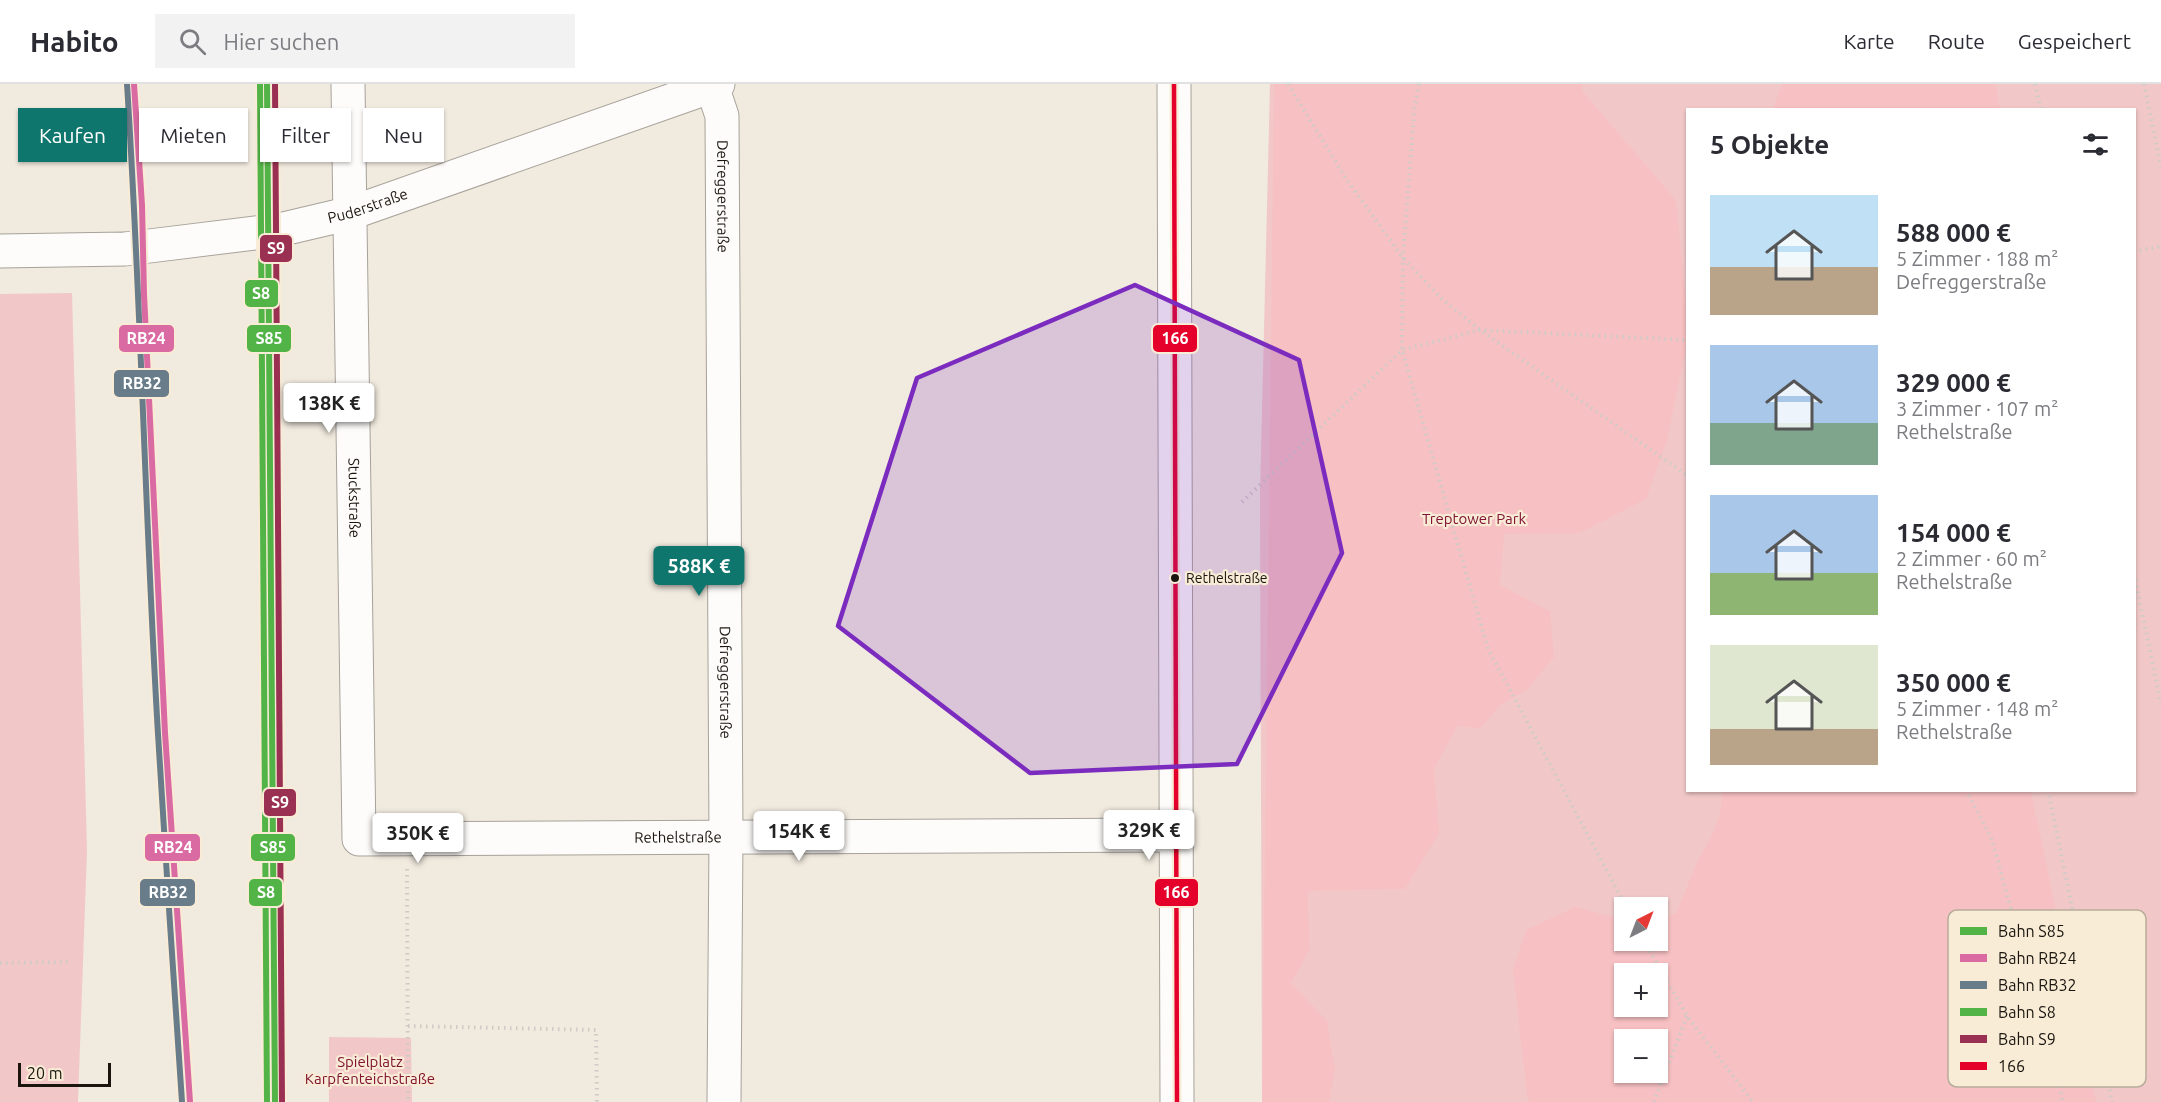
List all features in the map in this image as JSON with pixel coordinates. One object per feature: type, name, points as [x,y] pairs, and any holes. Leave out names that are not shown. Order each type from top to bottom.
[{"type":"street","name":"Stuckstraße","points":[[348,84],[359,839]]},
{"type":"street","points":[[1174,84],[1177,1102]]},
{"type":"street","name":"Puderstraße","points":[[0,251],[125,249],[279,230],[351,213],[715,85]]},
{"type":"street","name":"Defreggerstraße","points":[[715,85],[722,116],[726,837],[724,1102]]},
{"type":"street","name":"Rethelstraße","points":[[359,839],[1176,835]]},
{"type":"path","points":[[1288,84],[1345,177],[1403,258],[1442,299],[1480,330],[1686,475]]},
{"type":"path","points":[[1419,84],[1414,112],[1403,258],[1402,350],[1488,649],[1621,897]]},
{"type":"path","points":[[2036,84],[2041,108]]},
{"type":"path","points":[[2144,84],[2161,167]]},
{"type":"path","points":[[2136,252],[2161,246]]},
{"type":"path","points":[[1242,502],[1402,350],[1480,330],[1686,340]]},
{"type":"path","points":[[2136,584],[2161,704]]},
{"type":"path","points":[[1967,792],[1990,837],[2011,910]]},
{"type":"path","points":[[2048,792],[2073,910]]},
{"type":"path","points":[[407,838],[408,1102]]},
{"type":"path","points":[[1650,951],[1687,1016],[1753,1102]]},
{"type":"path","points":[[0,963],[72,962]]},
{"type":"path","points":[[1654,1102],[1687,1016]]},
{"type":"path","points":[[408,1026],[596,1030],[597,1102]]},
{"type":"path","points":[[2060,1087],[2062,1102]]},
{"type":"path","points":[[2109,1087],[2112,1102]]},
{"type":"highlighted area","points":[[1135,285],[1299,360],[1342,553],[1237,764],[1030,773],[838,626],[917,378]]},
{"type":"green space","name":"Treptower Park","points":[[1270,84],[2161,84],[2161,1102],[1262,1102],[1260,494]]},
{"type":"green space","points":[[1274,84],[1582,84],[1583,92],[1676,200],[1686,303],[1686,348],[1667,440],[1646,499],[1580,533],[1504,534],[1500,585],[1550,611],[1554,657],[1528,689],[1502,704],[1480,728],[1457,726],[1434,769],[1439,833],[1405,889],[1308,891],[1309,951],[1291,983],[1327,1021],[1335,1070],[1329,1102],[1262,1102]]},
{"type":"green space","points":[[1782,84],[1995,84],[2000,108],[1773,108]]},
{"type":"green space","points":[[72,293],[87,850],[78,1102],[0,1102],[0,294]]},
{"type":"green space","points":[[1722,792],[2031,792],[2056,910],[1948,910],[1948,1087],[2093,1087],[2096,1102],[1530,1102],[1527,1096],[1513,970],[1526,930],[1575,907],[1614,918],[1614,951],[1668,951],[1668,916],[1676,913],[1718,821]]},
{"type":"green space","name":"Spielplatz Karpfenteichstraße","points":[[329,1037],[411,1038],[412,1102],[329,1102]]},
{"type":"rail line","name":"RB32","points":[[127,84],[154,653],[182,1102]]},
{"type":"rail line","name":"RB24","points":[[134,84],[142,205],[144,294],[165,733],[190,1102]]},
{"type":"rail line","name":"S8","points":[[260,84],[267,1102]]},
{"type":"rail line","name":"S85","points":[[267,84],[275,1102]]},
{"type":"rail line","name":"S9","points":[[275,84],[282,1102]]},
{"type":"transit line","name":"166","points":[[1174,84],[1177,1102]]},
{"type":"place","name":"Rethelstraße","points":[[1175,578]]}]
